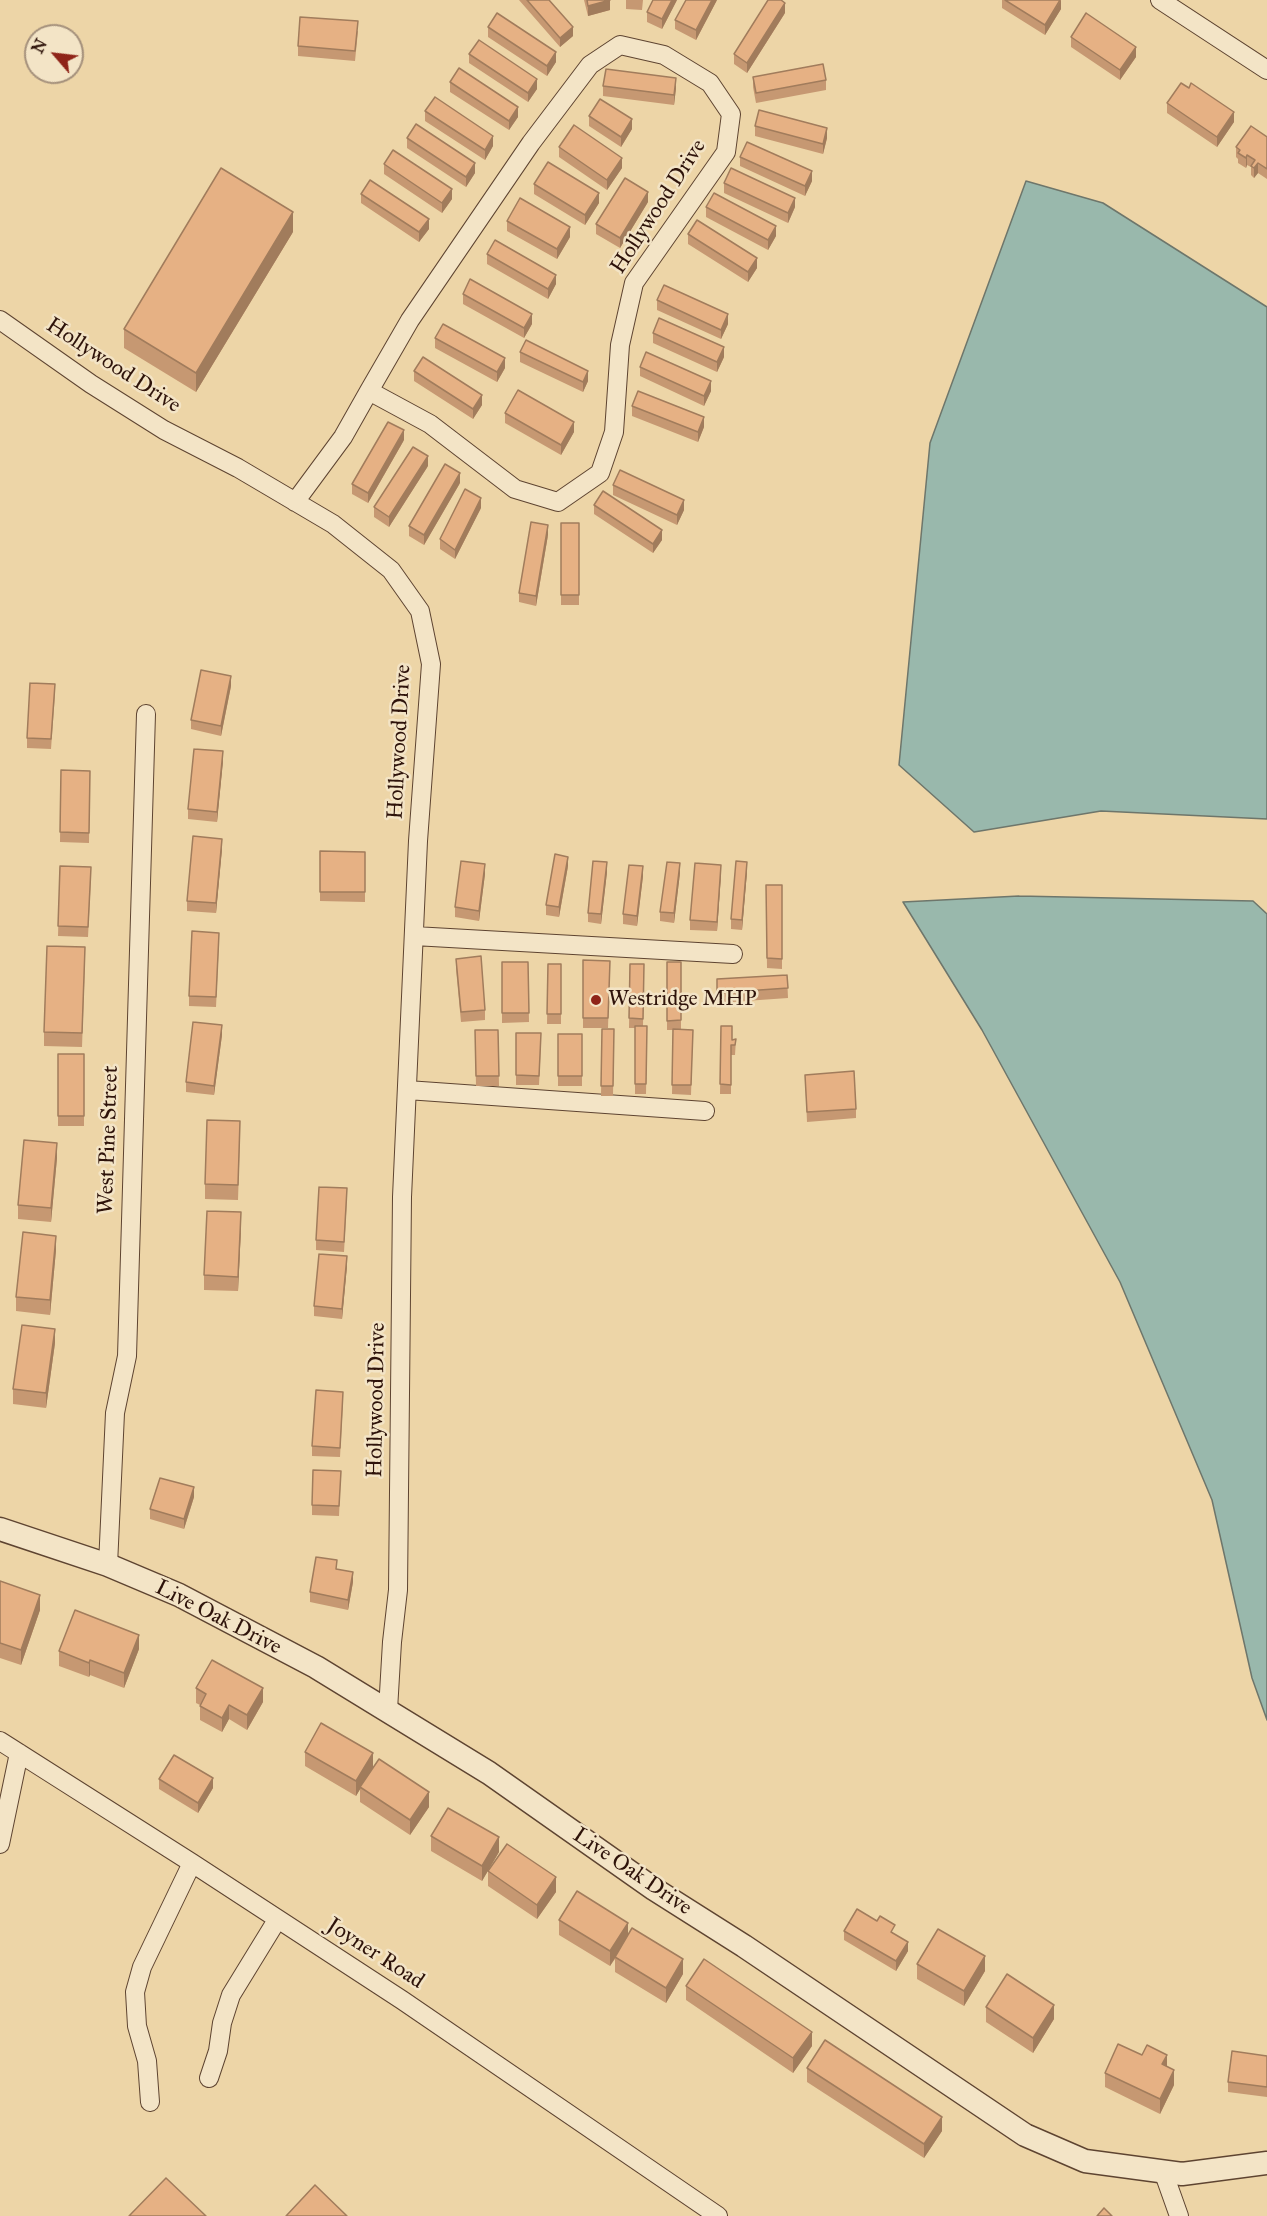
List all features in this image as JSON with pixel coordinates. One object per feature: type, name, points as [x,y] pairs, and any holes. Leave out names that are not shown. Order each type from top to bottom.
[{"type":"street","points":[[1160,0],[1267,70]]},
{"type":"street","name":"Hollywood Drive","points":[[296,502],[343,437],[369,392],[424,301],[531,143],[590,65],[620,45],[664,55],[710,83],[731,114],[726,152],[634,283],[620,345],[614,432],[600,473],[558,502],[515,489],[430,424],[369,392]]},
{"type":"street","name":"Hollywood Drive","points":[[0,320],[91,384],[164,430],[238,468],[333,524],[391,570],[420,611],[431,664],[418,841],[402,1197],[398,1590],[388,1710]]},
{"type":"street","name":"West Pine Street","points":[[108,1565],[115,1413],[127,1356],[146,714]]},
{"type":"street","points":[[414,936],[733,954]]},
{"type":"street","points":[[407,1090],[705,1112]]},
{"type":"street","name":"Live Oak Drive","points":[[0,1529],[108,1565],[212,1611],[316,1667],[489,1773],[654,1889],[744,1946],[1025,2135],[1085,2161],[1182,2174],[1267,2163]]},
{"type":"street","name":"Joyner Road","points":[[0,1741],[402,2000],[718,2216]]},
{"type":"street","points":[[0,1844],[19,1753]]},
{"type":"street","points":[[150,2102],[147,2061],[137,2026],[135,1992],[142,1967],[192,1863]]},
{"type":"street","points":[[209,2078],[231,1995],[278,1920]]},
{"type":"street","points":[[1162,2171],[1179,2216]]},
{"type":"shaded area","points":[[1026,181],[1103,203],[1267,307],[1267,819],[1101,811],[974,832],[899,765],[930,443]]},
{"type":"shaded area","points":[[1019,896],[1253,901],[1267,914],[1267,1720],[1252,1678],[1212,1500],[1120,1282],[982,1030],[903,902]]},
{"type":"building","points":[[527,0],[549,0],[573,27],[560,38]]},
{"type":"building","points":[[587,0],[610,0],[588,6]]},
{"type":"building","points":[[653,0],[672,0],[662,19],[647,12]]},
{"type":"building","points":[[686,0],[712,0],[696,30],[675,20]]},
{"type":"building","points":[[768,0],[781,0],[785,3],[747,63],[734,54]]},
{"type":"building","points":[[1005,0],[1060,0],[1045,25]]},
{"type":"building","points":[[497,13],[556,52],[547,66],[488,27]]},
{"type":"building","points":[[1086,13],[1136,47],[1120,70],[1071,37]]},
{"type":"building","points":[[300,17],[358,21],[355,51],[298,46]]},
{"type":"building","points":[[479,40],[537,79],[528,93],[469,54]]},
{"type":"building","points":[[823,64],[826,80],[756,93],[753,77]]},
{"type":"building","points":[[459,68],[518,107],[509,121],[450,82]]},
{"type":"building","points":[[606,69],[676,78],[674,95],[603,86]]},
{"type":"building","points":[[1181,83],[1189,88],[1191,83],[1234,112],[1217,137],[1167,103]]},
{"type":"building","points":[[435,97],[493,136],[485,150],[425,111]]},
{"type":"building","points":[[600,99],[632,119],[621,137],[589,116]]},
{"type":"building","points":[[759,110],[827,128],[823,144],[755,126]]},
{"type":"building","points":[[416,124],[475,163],[466,177],[407,138]]},
{"type":"building","points":[[574,125],[622,158],[607,180],[559,147]]},
{"type":"building","points":[[1251,126],[1267,137],[1267,169],[1258,163],[1254,168],[1251,166],[1255,160],[1238,153],[1240,150],[1236,147]]},
{"type":"building","points":[[747,142],[812,171],[805,186],[740,157]]},
{"type":"building","points":[[393,150],[452,189],[442,203],[384,164]]},
{"type":"building","points":[[548,162],[599,193],[585,215],[534,184]]},
{"type":"building","points":[[221,168],[293,212],[196,373],[124,329]]},
{"type":"building","points":[[731,168],[795,198],[788,213],[724,183]]},
{"type":"building","points":[[625,178],[648,192],[620,238],[596,224]]},
{"type":"building","points":[[370,180],[429,219],[419,232],[361,194]]},
{"type":"building","points":[[714,193],[776,226],[768,240],[706,207]]},
{"type":"building","points":[[520,198],[570,227],[557,249],[507,221]]},
{"type":"building","points":[[697,220],[757,258],[748,272],[688,234]]},
{"type":"building","points":[[495,240],[556,275],[548,289],[487,254]]},
{"type":"building","points":[[470,279],[532,314],[524,328],[463,294]]},
{"type":"building","points":[[664,285],[728,314],[721,330],[657,300]]},
{"type":"building","points":[[659,318],[724,347],[717,362],[653,333]]},
{"type":"building","points":[[443,324],[505,358],[497,372],[435,338]]},
{"type":"building","points":[[526,340],[588,371],[583,382],[520,352]]},
{"type":"building","points":[[646,352],[711,381],[704,396],[640,367]]},
{"type":"building","points":[[423,357],[482,395],[473,409],[414,371]]},
{"type":"building","points":[[518,390],[574,422],[561,445],[505,413]]},
{"type":"building","points":[[638,391],[704,417],[698,432],[632,406]]},
{"type":"building","points":[[388,422],[404,430],[368,493],[352,484]]},
{"type":"building","points":[[413,447],[428,456],[389,517],[374,507]]},
{"type":"building","points":[[445,464],[460,473],[424,535],[409,526]]},
{"type":"building","points":[[620,470],[684,500],[677,515],[613,485]]},
{"type":"building","points":[[465,489],[481,498],[455,550],[440,539]]},
{"type":"building","points":[[603,491],[662,530],[653,544],[594,505]]},
{"type":"building","points":[[531,522],[548,525],[536,596],[519,593]]},
{"type":"building","points":[[561,523],[579,523],[579,595],[561,595]]},
{"type":"building","points":[[201,670],[231,676],[221,726],[191,720]]},
{"type":"building","points":[[30,683],[55,684],[51,739],[27,738]]},
{"type":"building","points":[[194,749],[223,751],[217,812],[188,809]]},
{"type":"building","points":[[61,770],[90,771],[89,833],[60,832]]},
{"type":"building","points":[[193,836],[222,839],[216,903],[187,901]]},
{"type":"building","points":[[320,851],[365,852],[365,892],[320,892]]},
{"type":"building","points":[[555,854],[568,857],[559,907],[546,905]]},
{"type":"building","points":[[461,861],[485,864],[479,911],[455,907]]},
{"type":"building","name":"Westridge MHP","points":[[593,861],[607,862],[601,914],[588,913]]},
{"type":"building","name":"Westridge MHP","points":[[736,861],[747,862],[742,920],[731,919]]},
{"type":"building","name":"Westridge MHP","points":[[667,862],[680,863],[674,913],[660,912]]},
{"type":"building","name":"Westridge MHP","points":[[695,863],[721,865],[717,922],[690,920]]},
{"type":"building","name":"Westridge MHP","points":[[629,865],[643,866],[637,916],[623,914]]},
{"type":"building","points":[[60,866],[91,867],[88,927],[58,926]]},
{"type":"building","name":"Westridge MHP","points":[[766,885],[782,885],[782,959],[767,958]]},
{"type":"building","points":[[192,931],[219,933],[216,997],[189,996]]},
{"type":"building","points":[[47,946],[85,947],[82,1033],[44,1032]]},
{"type":"building","points":[[481,956],[485,1010],[461,1012],[456,959]]},
{"type":"building","name":"Westridge MHP","points":[[583,960],[610,961],[608,1018],[583,1018]]},
{"type":"building","points":[[502,962],[528,962],[529,1013],[502,1013]]},
{"type":"building","name":"Westridge MHP","points":[[667,962],[681,962],[681,1020],[667,1021]]},
{"type":"building","name":"Westridge MHP","points":[[548,964],[561,964],[561,1014],[547,1014]]},
{"type":"building","name":"Westridge MHP","points":[[630,964],[644,964],[643,1019],[629,1018]]},
{"type":"building","points":[[787,975],[788,988],[717,993],[717,979]]},
{"type":"building","points":[[193,1022],[222,1025],[214,1086],[186,1082]]},
{"type":"building","name":"Westridge MHP","points":[[635,1026],[647,1026],[646,1084],[635,1084]]},
{"type":"building","name":"Westridge MHP","points":[[721,1026],[732,1026],[732,1040],[736,1039],[735,1045],[731,1045],[731,1085],[720,1084]]},
{"type":"building","name":"Westridge MHP","points":[[602,1029],[614,1029],[613,1086],[601,1086]]},
{"type":"building","name":"Westridge MHP","points":[[673,1029],[693,1030],[691,1085],[672,1085]]},
{"type":"building","points":[[475,1030],[498,1030],[499,1076],[476,1076]]},
{"type":"building","points":[[516,1033],[541,1033],[539,1076],[516,1075]]},
{"type":"building","name":"Westridge MHP","points":[[558,1034],[582,1034],[582,1076],[558,1076]]},
{"type":"building","points":[[58,1054],[84,1054],[84,1116],[58,1116]]},
{"type":"building","points":[[854,1071],[856,1109],[807,1112],[805,1075]]},
{"type":"building","points":[[207,1120],[240,1121],[238,1185],[205,1184]]},
{"type":"building","points":[[24,1140],[57,1143],[51,1208],[18,1205]]},
{"type":"building","points":[[319,1187],[347,1188],[344,1242],[316,1240]]},
{"type":"building","points":[[207,1211],[241,1212],[238,1277],[204,1275]]},
{"type":"building","points":[[23,1232],[56,1236],[50,1300],[16,1297]]},
{"type":"building","points":[[319,1254],[347,1256],[342,1309],[314,1306]]},
{"type":"building","points":[[22,1325],[55,1329],[46,1393],[13,1389]]},
{"type":"building","points":[[316,1390],[343,1392],[340,1448],[312,1446]]},
{"type":"building","points":[[313,1470],[341,1471],[339,1506],[312,1505]]},
{"type":"building","points":[[160,1478],[194,1487],[184,1519],[150,1509]]},
{"type":"building","points":[[316,1557],[337,1560],[336,1569],[353,1572],[348,1600],[310,1592]]},
{"type":"building","points":[[0,1581],[40,1595],[21,1650],[0,1643]]},
{"type":"building","points":[[75,1610],[139,1635],[124,1673],[59,1651]]},
{"type":"building","points":[[212,1660],[263,1688],[247,1715],[229,1705],[222,1718],[200,1706],[206,1694],[196,1688]]},
{"type":"building","points":[[321,1723],[373,1753],[356,1781],[305,1752]]},
{"type":"building","points":[[174,1755],[213,1778],[198,1803],[159,1779]]},
{"type":"building","points":[[379,1759],[429,1792],[410,1820],[360,1787]]},
{"type":"building","points":[[448,1808],[499,1837],[482,1866],[431,1836]]},
{"type":"building","points":[[507,1844],[556,1877],[537,1905],[488,1871]]},
{"type":"building","points":[[577,1891],[628,1923],[610,1951],[559,1920]]},
{"type":"building","points":[[857,1909],[877,1921],[880,1916],[895,1925],[891,1932],[908,1942],[896,1961],[844,1931]]},
{"type":"building","points":[[632,1928],[683,1959],[666,1988],[615,1957]]},
{"type":"building","points":[[938,1929],[985,1956],[964,1991],[917,1964]]},
{"type":"building","points":[[704,1959],[812,2032],[793,2058],[686,1986]]},
{"type":"building","points":[[1007,1974],[1054,2005],[1033,2038],[986,2007]]},
{"type":"building","points":[[825,2040],[942,2117],[924,2144],[807,2068]]},
{"type":"building","points":[[1118,2044],[1142,2055],[1147,2045],[1167,2055],[1162,2064],[1174,2070],[1160,2099],[1105,2073]]},
{"type":"building","points":[[1232,2051],[1267,2056],[1267,2087],[1228,2082]]},
{"type":"building","points":[[166,2178],[206,2216],[129,2216]]},
{"type":"building","points":[[315,2185],[347,2216],[286,2216]]},
{"type":"building","points":[[1104,2208],[1112,2216],[1097,2216]]},
{"type":"place","name":"Westridge MHP","points":[[596,1000]]}]
